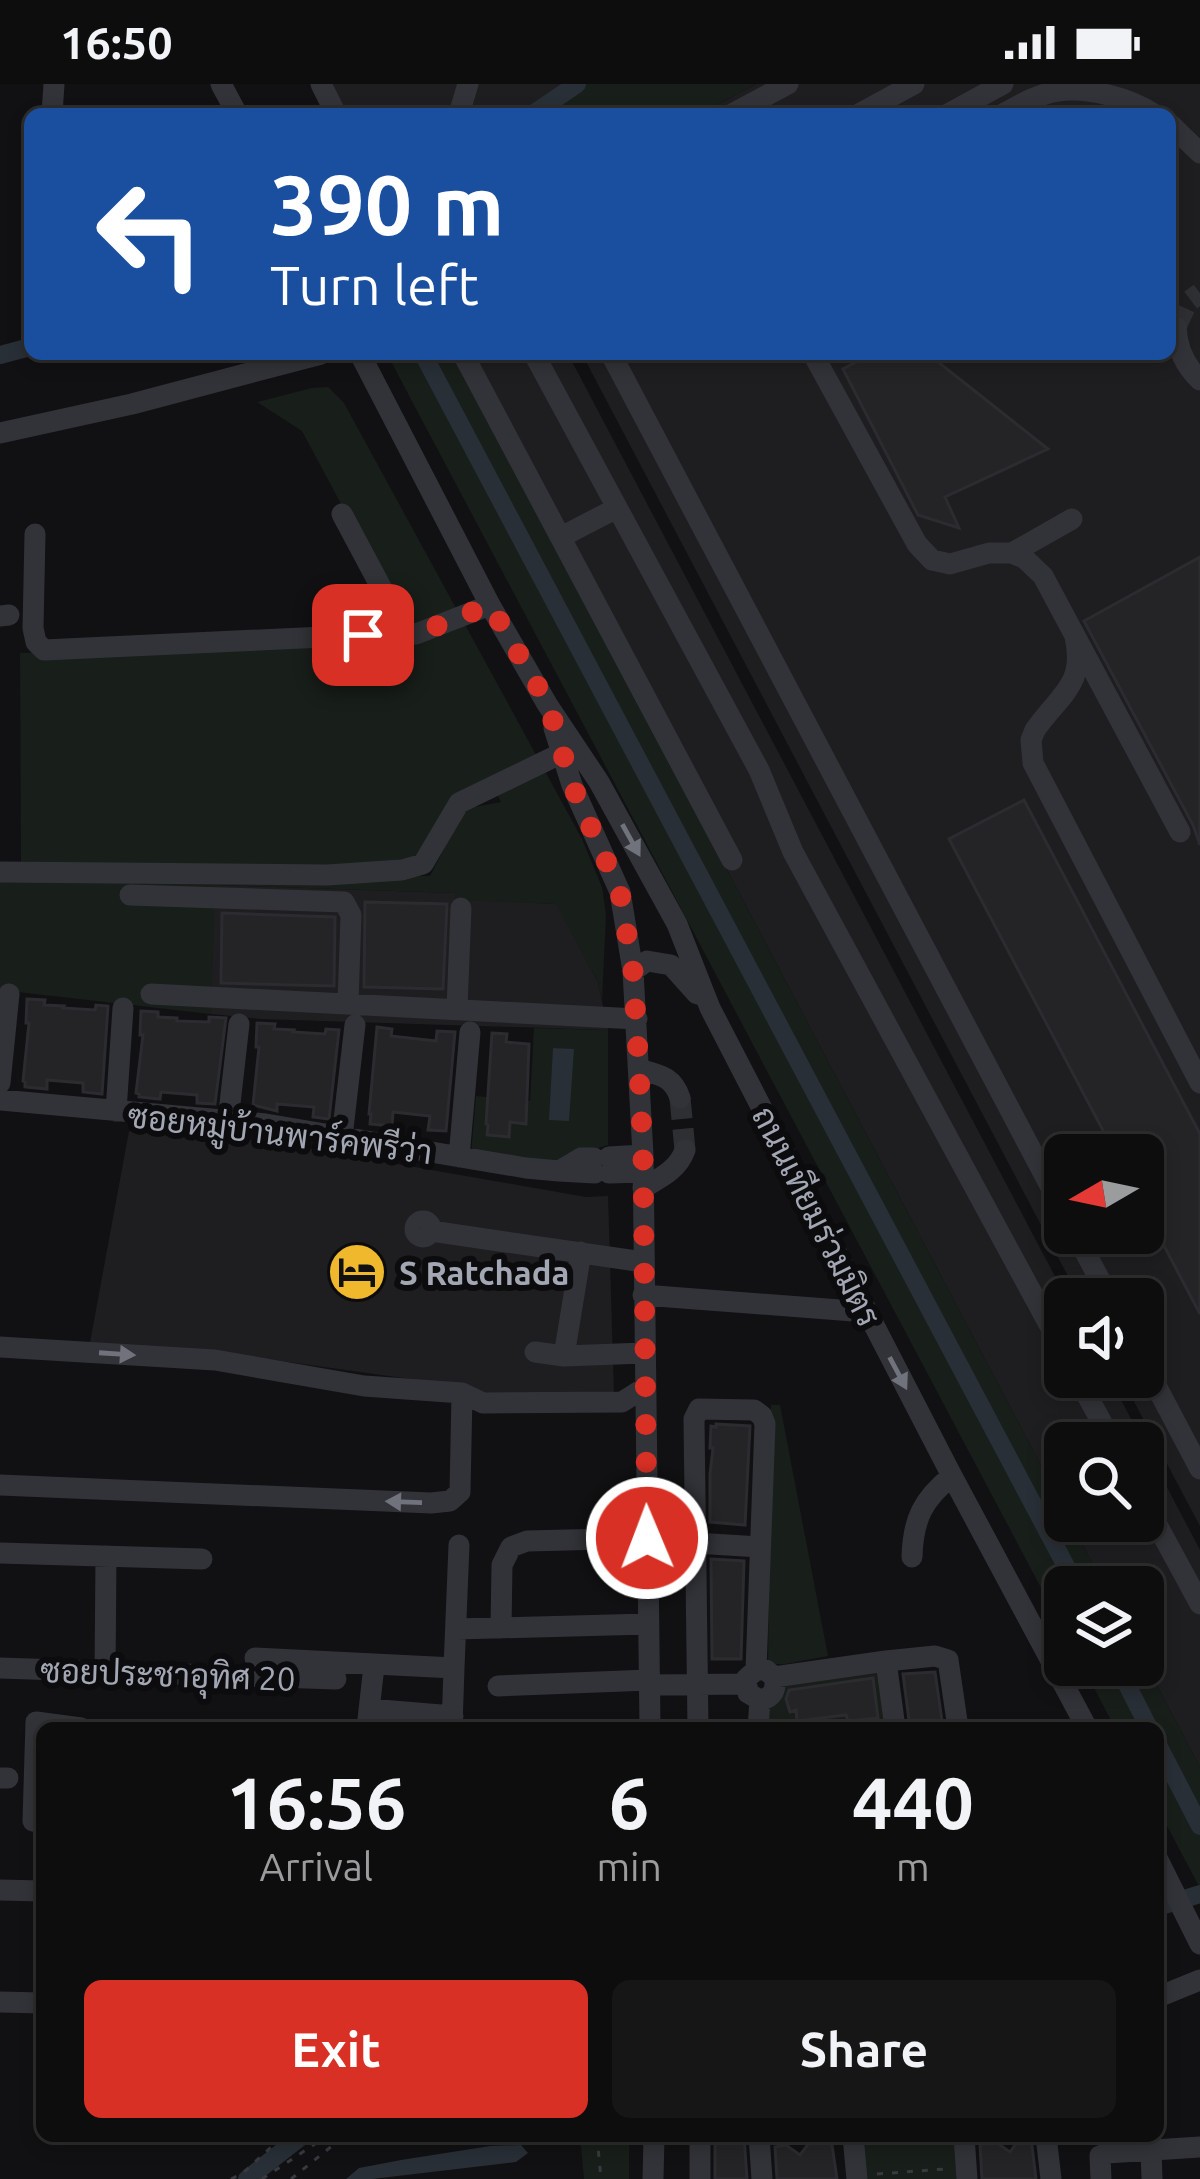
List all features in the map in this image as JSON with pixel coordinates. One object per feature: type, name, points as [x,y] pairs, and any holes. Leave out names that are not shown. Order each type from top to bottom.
[{"type":"street","points":[[743,108],[788,84]]},
{"type":"street","points":[[959,108],[1004,84]]},
{"type":"street","points":[[1014,108],[1058,87],[1145,108]]},
{"type":"street","points":[[871,108],[907,88]]},
{"type":"street","points":[[1176,130],[1200,153]]},
{"type":"street","points":[[1176,327],[1177,343],[1200,380]]},
{"type":"street","points":[[0,433],[298,360]]},
{"type":"street","name":"ถนนเทียมร่วมมิตร","points":[[363,360],[490,605],[599,782],[676,924],[710,1007],[1084,1722]]},
{"type":"street","points":[[467,360],[732,860]]},
{"type":"street","points":[[537,360],[759,770],[793,852],[1044,1315]]},
{"type":"street","points":[[614,360],[1044,1174]]},
{"type":"street","points":[[816,360],[917,544],[932,560],[950,564],[988,553],[1012,553],[1034,565],[1180,832]]},
{"type":"street","points":[[561,537],[617,508]]},
{"type":"street","points":[[342,514],[409,633]]},
{"type":"street","points":[[1012,553],[1072,519]]},
{"type":"street","points":[[35,534],[34,628],[36,642],[44,650],[416,634],[490,605]]},
{"type":"street","points":[[1075,637],[1079,653],[1075,680],[1035,730],[1033,763],[1200,1083]]},
{"type":"street","name":"ถนนเทียมร่วมมิตร","points":[[548,704],[572,785],[620,892],[633,971],[643,1172],[650,1722]]},
{"type":"street","points":[[0,872],[327,875],[402,870],[422,864],[459,803],[562,753]]},
{"type":"street","points":[[130,895],[344,902],[351,915],[349,1003]]},
{"type":"street","points":[[457,1008],[461,908]]},
{"type":"street","points":[[633,971],[646,961],[671,964],[710,1007]]},
{"type":"street","points":[[0,1083],[9,994]]},
{"type":"street","points":[[151,994],[637,1019]]},
{"type":"street","points":[[116,1111],[123,1008]]},
{"type":"street","points":[[228,1121],[239,1024]]},
{"type":"street","points":[[342,1136],[356,1025]]},
{"type":"street","points":[[459,1156],[470,1032]]},
{"type":"street","points":[[639,1069],[670,1078],[680,1098]]},
{"type":"street","name":"ซอยหมู่บ้านพาร์คพรีว่า","points":[[0,1100],[228,1121],[559,1171],[602,1165],[643,1172]]},
{"type":"street","points":[[643,1172],[666,1175],[682,1160],[685,1150]]},
{"type":"street","points":[[431,1231],[643,1262]]},
{"type":"street","points":[[564,1357],[581,1252]]},
{"type":"street","points":[[643,1294],[866,1312]]},
{"type":"street","points":[[0,1347],[215,1360],[364,1386],[462,1393],[483,1403],[622,1402],[644,1388]]},
{"type":"street","points":[[535,1352],[564,1357],[644,1353]]},
{"type":"street","points":[[0,1485],[450,1501],[460,1492],[462,1393]]},
{"type":"street","points":[[1163,1398],[1200,1469]]},
{"type":"street","points":[[698,1722],[695,1413],[699,1409],[754,1410],[765,1424],[758,1722]]},
{"type":"street","points":[[912,1557],[921,1508],[931,1492],[952,1475]]},
{"type":"street","points":[[501,1628],[502,1565],[511,1547],[527,1541],[647,1538]]},
{"type":"street","points":[[1164,1538],[1200,1604]]},
{"type":"street","points":[[695,1543],[760,1546]]},
{"type":"street","points":[[374,1666],[368,1719],[453,1722],[459,1545]]},
{"type":"street","points":[[0,1553],[202,1559]]},
{"type":"street","points":[[105,1673],[106,1556]]},
{"type":"street","points":[[457,1629],[647,1624]]},
{"type":"street","points":[[498,1686],[759,1683],[935,1656],[948,1660],[957,1722]]},
{"type":"street","points":[[255,1658],[454,1669]]},
{"type":"street","points":[[886,1661],[894,1722]]},
{"type":"street","name":"ซอยประชาอุทิศ 20","points":[[0,1668],[336,1679]]},
{"type":"street","points":[[36,1722],[36,1821]]},
{"type":"street","points":[[1164,1872],[1199,1941]]},
{"type":"street","points":[[0,1890],[36,1891]]},
{"type":"street","points":[[1164,1994],[1200,1980]]},
{"type":"street","points":[[0,2002],[36,2003]]},
{"type":"street","points":[[653,2179],[654,2142]]},
{"type":"street","points":[[700,2142],[700,2179]]},
{"type":"street","points":[[759,2142],[762,2179]]},
{"type":"street","points":[[854,2142],[857,2177]]},
{"type":"street","points":[[964,2142],[967,2173]]},
{"type":"street","points":[[1047,2142],[1051,2179]]},
{"type":"street","points":[[1100,2179],[1100,2156],[1107,2153],[1200,2147]]},
{"type":"street","points":[[1151,2150],[1152,2179]]},
{"type":"path","points":[[231,2179],[277,2142]]},
{"type":"path","points":[[262,2179],[314,2142]]},
{"type":"path","points":[[291,2179],[344,2142]]},
{"type":"path","points":[[598,2142],[601,2179]]},
{"type":"path","points":[[857,2177],[967,2173]]},
{"type":"shaded area","points":[[313,84],[562,84],[528,108],[325,108]]},
{"type":"shaded area","points":[[562,84],[756,84],[711,108],[528,108]]},
{"type":"shaded area","points":[[756,84],[1200,84],[1200,1526],[1164,1458],[1164,1422],[1145,1422],[1132,1398],[1164,1398],[1164,1278],[1069,1278],[1056,1254],[1164,1254],[1164,1134],[1044,1134],[1044,1231],[585,360],[1176,360],[1176,108],[711,108]]},
{"type":"shaded area","points":[[390,360],[458,360],[1044,1471],[1044,1542],[1081,1542],[1094,1566],[1044,1566],[1044,1593]]},
{"type":"shaded area","points":[[458,360],[571,360],[1056,1278],[1044,1278],[1044,1398],[1120,1398],[1133,1422],[1044,1422],[1044,1471]]},
{"type":"shaded area","points":[[328,387],[344,403],[582,839],[602,887],[606,915],[602,1000],[598,982],[556,904],[456,900],[455,893],[215,885],[211,1014],[0,990],[0,877],[430,876],[461,816],[469,808],[501,802],[490,781],[416,857],[405,860],[323,869],[21,863],[20,653],[415,642],[302,431],[257,402]]},
{"type":"shaded area","points":[[214,885],[456,893],[456,899],[557,904],[598,982],[608,1030],[211,1014]]},
{"type":"shaded area","points":[[534,1028],[608,1030],[608,1145],[555,1161],[471,1154],[476,1096],[530,1101]]},
{"type":"shaded area","points":[[553,1048],[574,1049],[569,1121],[549,1120]]},
{"type":"shaded area","name":"S Ratchada","points":[[129,1131],[266,1141],[586,1197],[608,1196],[614,1395],[484,1398],[461,1386],[231,1354],[89,1348]]},
{"type":"shaded area","points":[[771,1405],[780,1405],[828,1656],[785,1664],[768,1664]]},
{"type":"shaded area","points":[[1164,1482],[1200,1550],[1200,1767],[1157,1686],[1164,1686],[1164,1566],[1094,1566],[1081,1542],[1164,1542]]},
{"type":"shaded area","points":[[878,1668],[889,1722],[763,1722],[763,1708],[781,1681]]},
{"type":"shaded area","points":[[1093,1686],[1157,1686],[1200,1767],[1200,1888],[1164,1820],[1164,1722],[1112,1722]]},
{"type":"shaded area","points":[[581,2142],[629,2142],[629,2179],[584,2179]]},
{"type":"shaded area","points":[[862,2142],[955,2142],[958,2179],[864,2179]]},
{"type":"shaded area","points":[[521,2145],[528,2153],[516,2162],[346,2179],[359,2168]]},
{"type":"building","points":[[860,360],[936,360],[1048,449],[945,497],[959,528],[918,515],[843,369]]},
{"type":"building","points":[[1200,557],[1200,845],[1084,621]]},
{"type":"building","points":[[1024,800],[1200,1134],[1200,1314],[1164,1246],[1164,1134],[1105,1134],[949,839]]},
{"type":"building","points":[[365,902],[447,904],[443,989],[364,987]]},
{"type":"building","points":[[222,913],[335,917],[334,986],[221,983]]},
{"type":"building","points":[[27,999],[63,1008],[108,1006],[102,1094],[83,1092],[83,1083],[47,1080],[47,1089],[25,1087]]},
{"type":"building","points":[[141,1011],[177,1021],[226,1018],[215,1104],[197,1103],[197,1095],[161,1092],[160,1099],[139,1097]]},
{"type":"building","points":[[257,1023],[293,1032],[339,1030],[329,1119],[313,1117],[314,1107],[277,1104],[277,1111],[253,1105]]},
{"type":"building","points":[[377,1027],[392,1029],[391,1036],[436,1041],[437,1031],[455,1032],[446,1131],[428,1130],[430,1116],[393,1112],[392,1126],[370,1124]]},
{"type":"building","points":[[492,1033],[507,1034],[506,1042],[529,1044],[526,1124],[510,1122],[509,1137],[487,1135]]},
{"type":"building","points":[[711,1426],[750,1426],[745,1525],[710,1522]]},
{"type":"building","points":[[711,1559],[744,1561],[741,1659],[712,1659]]},
{"type":"building","points":[[935,1672],[942,1722],[909,1722],[903,1674]]},
{"type":"building","points":[[873,1678],[878,1718],[848,1721],[846,1715],[797,1721],[796,1710],[790,1712],[789,1690]]},
{"type":"building","points":[[715,2142],[744,2142],[747,2179],[715,2179]]},
{"type":"building","points":[[1018,2142],[1031,2142],[1036,2179],[982,2179],[980,2144],[997,2143],[1010,2152]]},
{"type":"building","points":[[809,2143],[832,2145],[837,2179],[777,2179],[775,2147],[786,2145],[800,2155]]},
{"type":"waterway","points":[[542,108],[577,84]]},
{"type":"waterway","points":[[0,355],[24,349]]},
{"type":"waterway","points":[[426,360],[1066,1566]]},
{"type":"waterway","points":[[1128,1686],[1146,1722]]},
{"type":"waterway","points":[[1164,1757],[1200,1826]]},
{"type":"waterway","points":[[1164,1905],[1200,1894]]},
{"type":"waterway","points":[[247,2179],[294,2142]]},
{"type":"tunnel","points":[[1176,327],[1187,303],[1200,293]]},
{"type":"tunnel","points":[[680,1098],[685,1150]]},
{"type":"place","name":"S Ratchada","points":[[357,1272]]},
{"type":"route","points":[[363,635],[416,634],[490,605],[548,704],[572,785],[620,892],[633,971],[643,1155],[647,1538]]}]
